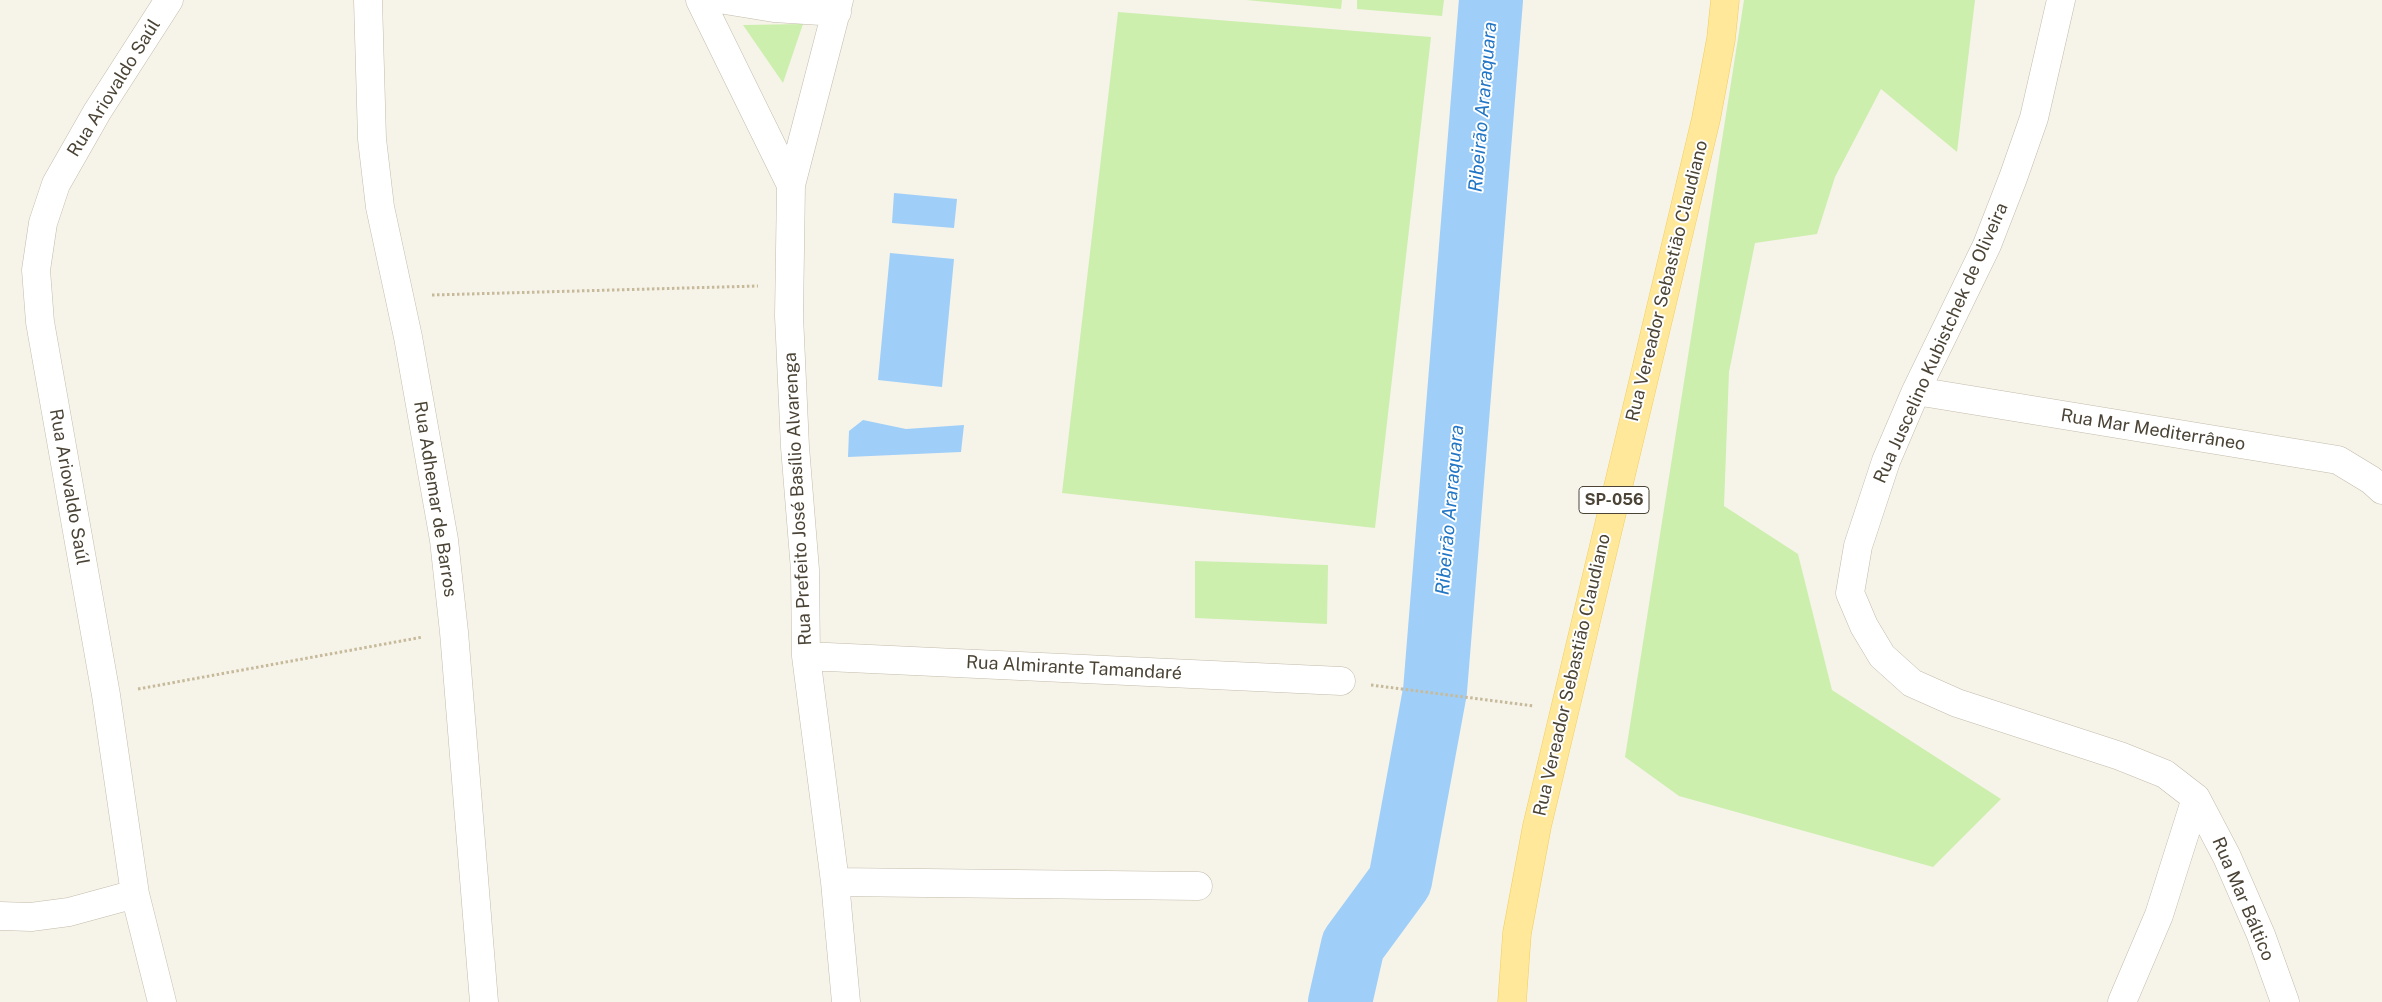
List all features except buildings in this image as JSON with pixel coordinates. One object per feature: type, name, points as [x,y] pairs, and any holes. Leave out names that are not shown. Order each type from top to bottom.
[{"type":"main road","name":"Rua Vereador Sebastião Claudiano","points":[[1512,1002],[1517,933],[1537,826],[1706,119],[1721,39],[1725,0]]},
{"type":"street","name":"Rua Ariovaldo Saúl","points":[[162,1002],[135,894],[106,695],[40,322],[36,270],[43,223],[56,184],[98,112],[169,0]]},
{"type":"street","name":"Rua Adhemar de Barros","points":[[368,0],[372,139],[380,207],[399,296],[444,540],[454,632],[484,1002]]},
{"type":"street","points":[[700,0],[791,185]]},
{"type":"street","points":[[725,0],[774,8],[838,6]]},
{"type":"street","name":"Rua Juscelino Kubistchek de Oliveira","points":[[2060,0],[2034,118],[2013,178],[1987,245],[1916,391],[1886,461],[1858,546],[1850,593],[1864,626],[1882,656],[1912,683],[1956,704],[2120,756],[2165,774],[2196,798]]},
{"type":"street","name":"Rua Prefeito José Basílio Alvarenga","points":[[838,6],[791,185],[789,285],[795,447],[805,570],[806,656],[835,882],[846,1002]]},
{"type":"street","name":"Rua Mar Mediterrâneo","points":[[1916,391],[2338,460],[2371,480],[2382,490]]},
{"type":"street","name":"Rua Almirante Tamandaré","points":[[806,656],[1342,681]]},
{"type":"street","points":[[2122,1002],[2159,915],[2196,798]]},
{"type":"street","name":"Rua Mar Báltico","points":[[2196,798],[2234,874],[2260,935],[2285,1002]]},
{"type":"street","points":[[835,882],[1198,886]]},
{"type":"street","points":[[0,916],[31,917],[68,912],[135,894]]},
{"type":"path","points":[[399,296],[789,285]]},
{"type":"path","points":[[106,695],[454,632]]},
{"type":"path","points":[[1342,681],[1564,710]]},
{"type":"green space","points":[[1246,0],[1342,0],[1341,9]]},
{"type":"green space","points":[[1357,0],[1444,0],[1442,16],[1357,9]]},
{"type":"green space","points":[[1744,0],[1975,0],[1957,152],[1881,89],[1835,177],[1817,234],[1755,243],[1729,372],[1724,506],[1798,554],[1832,690],[2001,799],[1933,867],[1679,796],[1625,757]]},
{"type":"green space","points":[[1118,12],[1431,37],[1375,528],[1062,493]]},
{"type":"green space","points":[[803,24],[783,83],[743,25]]},
{"type":"green space","points":[[1195,561],[1328,565],[1327,624],[1195,618]]},
{"type":"water","points":[[894,193],[957,199],[954,228],[892,223]]},
{"type":"water","points":[[890,253],[954,259],[942,387],[878,380]]},
{"type":"water","points":[[863,420],[906,429],[964,425],[961,452],[848,457],[849,431]]},
{"type":"waterway","name":"Ribeirão Araraquara","points":[[1340,1002],[1353,945],[1400,881],[1435,691],[1491,0]]}]
